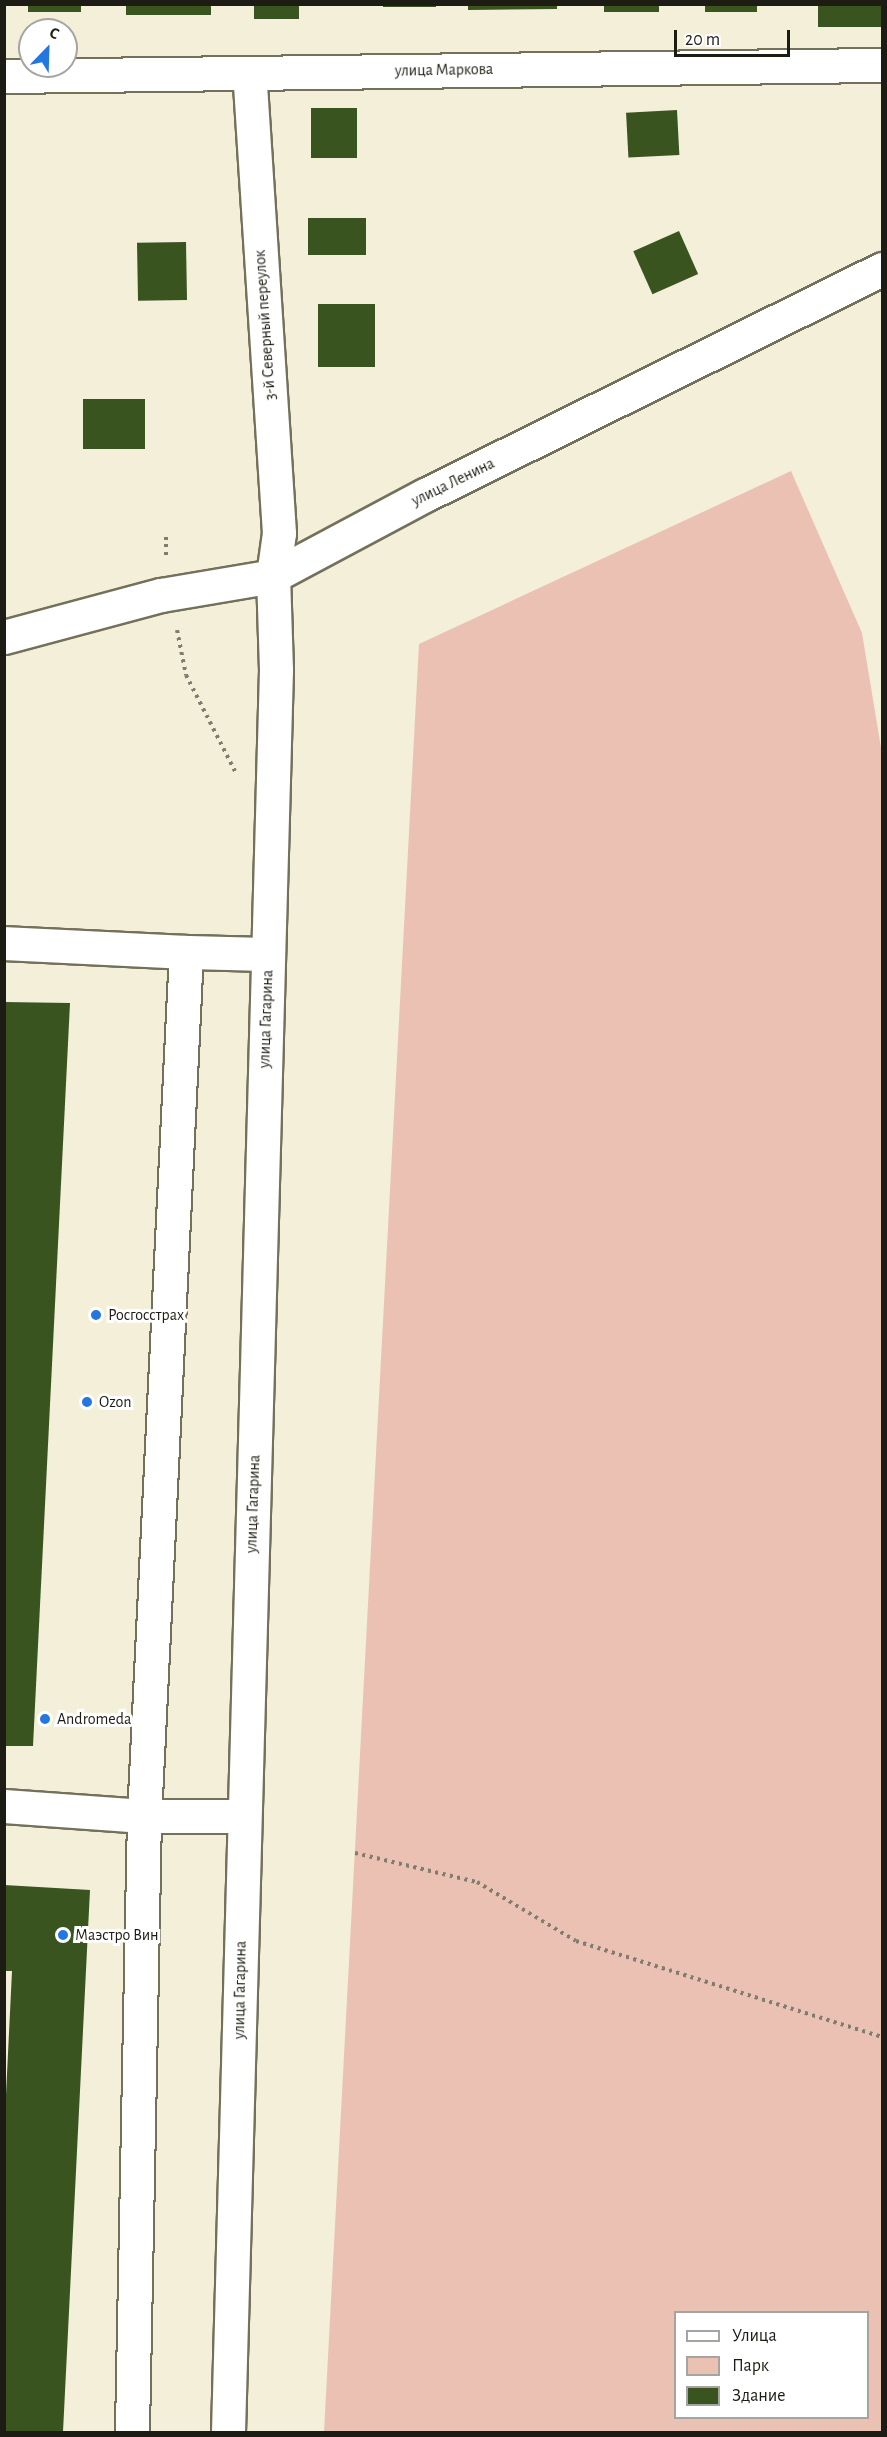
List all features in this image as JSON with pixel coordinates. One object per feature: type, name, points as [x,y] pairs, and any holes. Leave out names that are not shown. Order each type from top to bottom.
[{"type":"street","name":"улица Маркова","points":[[4,76],[882,65]]},
{"type":"street","name":"3-й Северный переулок","points":[[249,73],[278,506],[273,576]]},
{"type":"street","name":"улица Ленина","points":[[4,637],[167,594],[273,576],[425,495],[805,311],[882,269]]},
{"type":"street","name":"улица Гагарина","points":[[228,2433],[276,670],[273,576]]},
{"type":"street","points":[[4,943],[268,954]]},
{"type":"street","points":[[132,2433],[144,1816],[186,952]]},
{"type":"street","points":[[4,1806],[144,1816],[244,1816]]},
{"type":"path","points":[[166,537],[167,594],[186,675],[243,780]]},
{"type":"path","points":[[355,1853],[477,1882],[576,1941],[882,2037]]},
{"type":"green space","points":[[791,471],[862,633],[882,754],[882,2432],[324,2432],[419,644]]},
{"type":"building","points":[[28,4],[81,4],[81,12],[28,12]]},
{"type":"building","points":[[126,4],[211,4],[211,15],[126,15]]},
{"type":"building","points":[[383,4],[436,4],[436,7],[383,7]]},
{"type":"building","points":[[468,4],[557,4],[557,9],[468,10]]},
{"type":"building","points":[[604,4],[659,4],[659,12],[604,12]]},
{"type":"building","points":[[705,4],[757,4],[757,12],[705,12]]},
{"type":"building","points":[[818,4],[882,4],[882,27],[818,27]]},
{"type":"building","points":[[254,5],[299,5],[299,19],[254,19]]},
{"type":"building","points":[[311,108],[357,108],[357,158],[311,158]]},
{"type":"building","points":[[677,110],[679,155],[628,158],[626,113]]},
{"type":"building","points":[[308,218],[366,218],[366,255],[308,255]]},
{"type":"building","points":[[679,231],[698,274],[652,294],[633,251]]},
{"type":"building","points":[[186,242],[187,300],[138,301],[137,243]]},
{"type":"building","points":[[318,304],[375,304],[375,367],[318,367]]},
{"type":"building","points":[[83,399],[145,399],[145,449],[83,449]]},
{"type":"building","points":[[4,1002],[70,1003],[33,1746],[4,1746]]},
{"type":"building","points":[[4,1885],[90,1890],[63,2432],[5,2432],[5,2115],[12,1971],[4,1971]]},
{"type":"place","name":"Росгосстрах","points":[[96,1315]]},
{"type":"place","name":"Ozon","points":[[87,1402]]},
{"type":"place","name":"Andromeda","points":[[45,1719]]},
{"type":"place","name":"Маэстро Вин","points":[[63,1935]]}]
